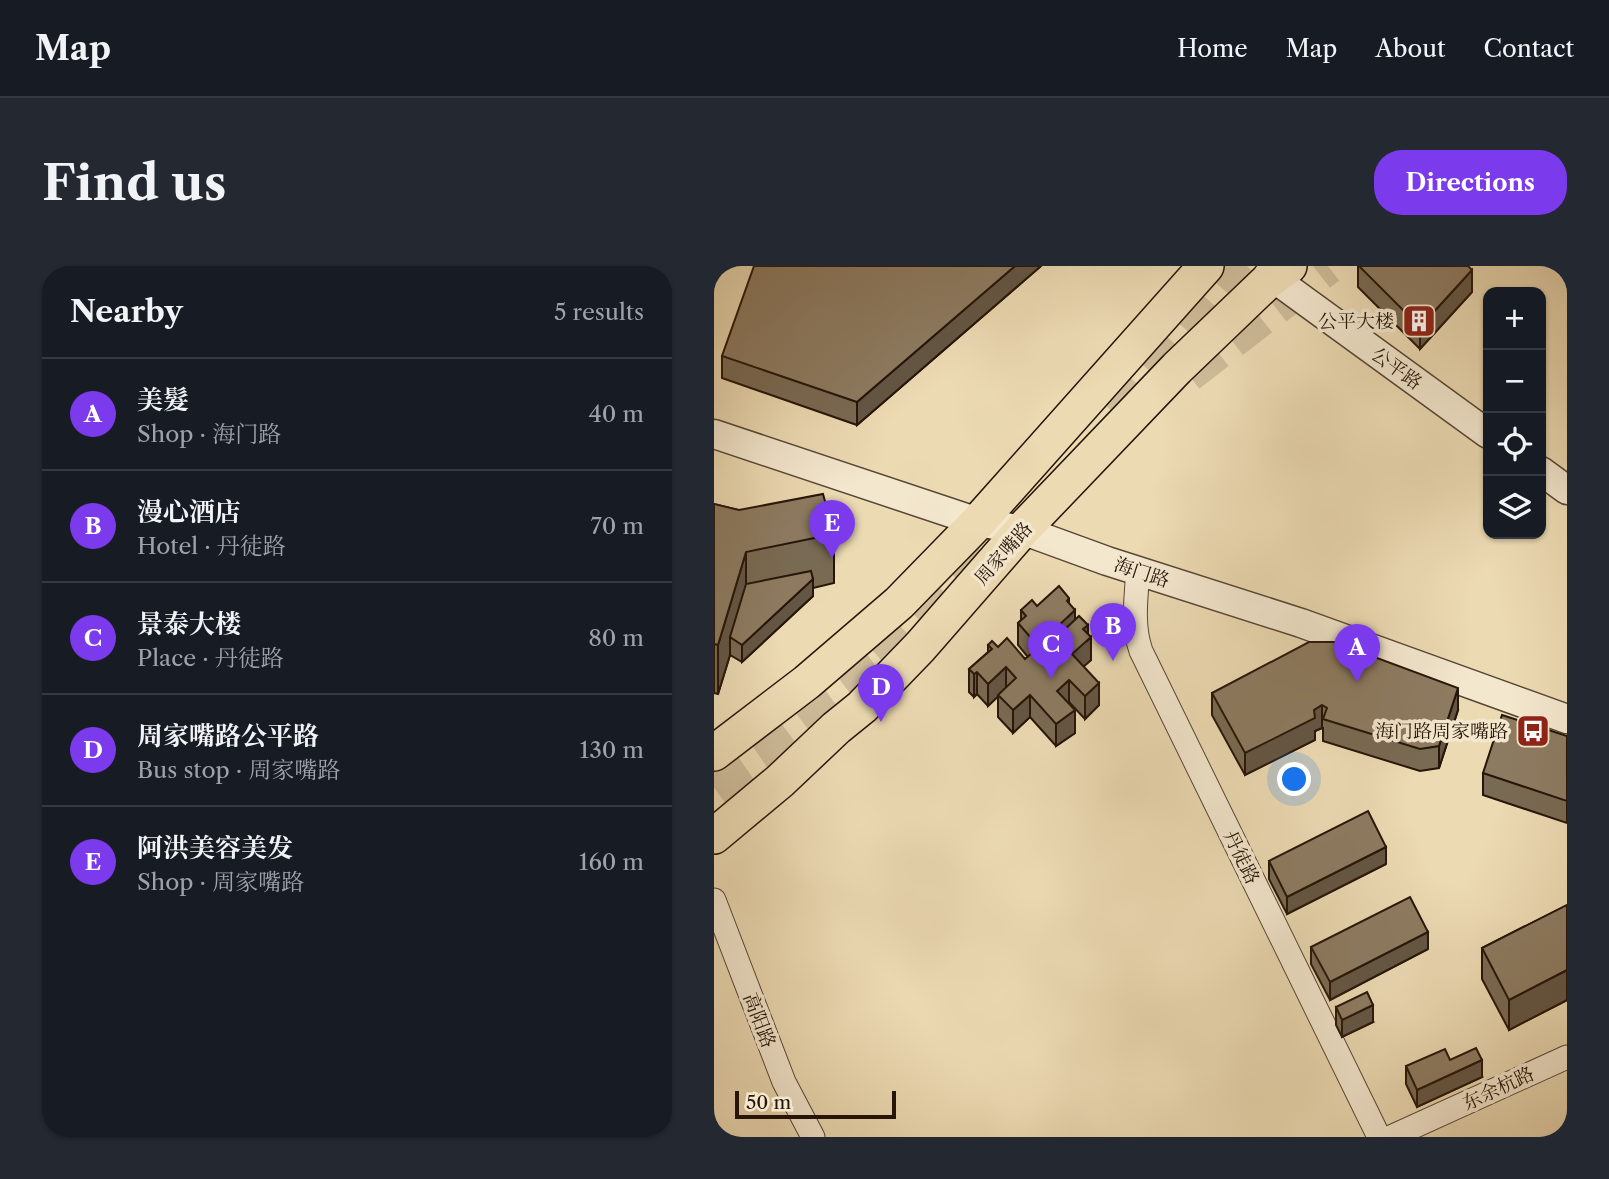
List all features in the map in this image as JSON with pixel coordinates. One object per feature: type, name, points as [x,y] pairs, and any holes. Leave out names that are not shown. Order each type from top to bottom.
[{"type":"main road","name":"周家嘴路","points":[[714,753],[807,682],[899,603],[978,522],[1206,266]]},
{"type":"main road","name":"周家嘴路","points":[[714,836],[862,707],[920,648],[1022,530],[1177,368],[1281,269]]},
{"type":"street","name":"公平路","points":[[1281,269],[1483,430]]},
{"type":"street","name":"海门路","points":[[714,434],[978,522],[1022,530],[1301,623],[1567,719]]},
{"type":"street","points":[[1546,475],[1567,490]]},
{"type":"street","name":"丹徒路","points":[[1138,570],[1136,622],[1142,651],[1379,1137]]},
{"type":"street","name":"高阳路","points":[[714,900],[784,1082],[813,1137]]},
{"type":"street","name":"东余杭路","points":[[1391,1137],[1567,1057]]},
{"type":"building","points":[[754,266],[1015,266],[857,402],[722,356]]},
{"type":"building","points":[[1359,266],[1468,266],[1472,270],[1420,327]]},
{"type":"building","points":[[823,494],[834,534],[746,552],[718,645],[714,644],[714,504],[739,510]]},
{"type":"building","points":[[811,571],[813,579],[742,645],[730,637],[746,584]]},
{"type":"building","points":[[1059,586],[1075,610],[1056,628],[1061,633],[1079,616],[1088,625],[1083,629],[1091,637],[1072,654],[1099,683],[1085,696],[1069,680],[1057,691],[1075,710],[1056,724],[1030,695],[1013,710],[998,695],[1016,678],[1006,667],[988,684],[977,672],[974,674],[969,669],[992,649],[988,645],[992,641],[998,647],[1007,638],[1025,659],[1039,647],[1018,623],[1026,616],[1021,610],[1032,600],[1037,606]]},
{"type":"building","points":[[1309,642],[1334,642],[1458,688],[1439,746],[1420,749],[1323,719],[1327,708],[1322,705],[1314,710],[1315,718],[1245,753],[1212,693]]},
{"type":"building","points":[[1502,715],[1567,736],[1567,801],[1483,773]]},
{"type":"building","points":[[1368,811],[1386,847],[1287,897],[1269,861]]},
{"type":"building","points":[[1410,897],[1428,932],[1330,982],[1311,947]]},
{"type":"building","points":[[1567,905],[1567,970],[1509,1000],[1482,948]]},
{"type":"building","points":[[1367,992],[1373,1005],[1342,1020],[1336,1007]]},
{"type":"building","points":[[1476,1048],[1482,1060],[1417,1090],[1406,1066],[1445,1049],[1450,1060]]},
{"type":"tunnel","points":[[1113,412],[1247,266]]},
{"type":"tunnel","points":[[1188,374],[1328,266]]},
{"type":"tunnel","points":[[874,652],[997,541]]},
{"type":"tunnel","points":[[714,787],[908,646]]},
{"type":"place","name":"公平大楼","points":[[1419,321]]},
{"type":"place","name":"阿洪美容美发","points":[[832,558]]},
{"type":"place","name":"漫心酒店","points":[[1113,661]]},
{"type":"place","name":"景泰大楼","points":[[1051,679]]},
{"type":"place","name":"美髮","points":[[1357,682]]},
{"type":"place","name":"周家嘴路公平路","points":[[881,722]]},
{"type":"place","name":"海门路周家嘴路","points":[[1533,731]]}]
